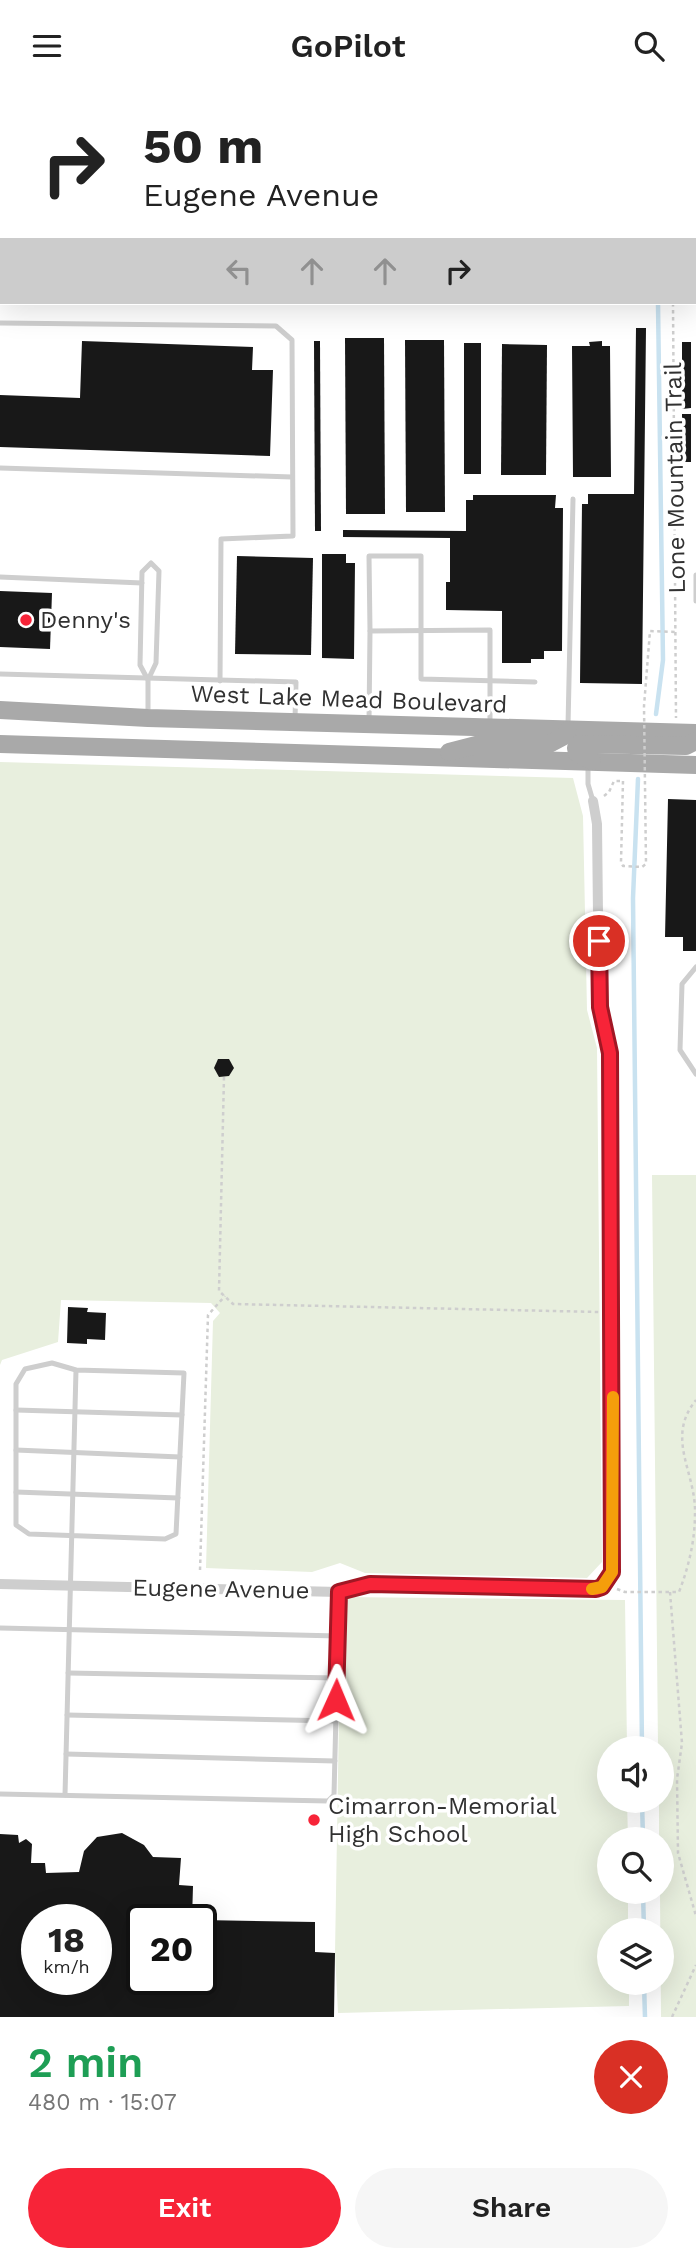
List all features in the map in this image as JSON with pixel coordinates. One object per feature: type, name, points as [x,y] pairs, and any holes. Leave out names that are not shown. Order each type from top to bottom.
[{"type":"main road","name":"West Lake Mead Boulevard","points":[[0,710],[148,718],[696,733]]},
{"type":"main road","points":[[147,748],[148,718]]},
{"type":"main road","points":[[425,758],[480,744],[549,744],[566,735],[568,730]]},
{"type":"main road","points":[[592,763],[577,753],[579,744],[686,746],[696,741]]},
{"type":"main road","points":[[0,744],[696,765]]},
{"type":"street","points":[[597,799],[600,1007],[610,1053],[613,1563],[610,1585]]},
{"type":"street","name":"Eugene Avenue","points":[[0,1584],[339,1592],[370,1584],[585,1590],[610,1585]]},
{"type":"lane","points":[[0,323],[275,326],[292,340],[293,536],[221,539],[220,681]]},
{"type":"lane","points":[[0,468],[292,477]]},
{"type":"lane","points":[[568,730],[573,499]]},
{"type":"lane","points":[[369,724],[369,556],[421,556],[421,679],[535,682]]},
{"type":"lane","points":[[148,680],[140,666],[142,572],[150,563],[159,571],[156,663],[148,680],[148,718]]},
{"type":"lane","points":[[696,575],[696,601]]},
{"type":"lane","points":[[0,577],[142,583]]},
{"type":"lane","points":[[370,631],[490,630],[490,727]]},
{"type":"lane","points":[[0,674],[296,682],[295,722]]},
{"type":"lane","points":[[592,763],[588,784],[597,799]]},
{"type":"lane","points":[[696,967],[682,984],[680,1050],[696,1074]]},
{"type":"lane","points":[[52,1363],[76,1370],[184,1373],[176,1534],[164,1539],[29,1534],[16,1525],[16,1384],[25,1369],[52,1363]]},
{"type":"lane","points":[[65,1795],[76,1370]]},
{"type":"lane","points":[[16,1410],[182,1415]]},
{"type":"lane","points":[[16,1450],[180,1457]]},
{"type":"lane","points":[[16,1492],[177,1498]]},
{"type":"lane","points":[[0,1794],[328,1801],[334,1795],[339,1592]]},
{"type":"lane","points":[[0,1628],[338,1636]]},
{"type":"lane","points":[[68,1673],[337,1678]]},
{"type":"lane","points":[[67,1715],[336,1721]]},
{"type":"lane","points":[[66,1754],[335,1761]]},
{"type":"path","name":"Lone Mountain Trail","points":[[673,305],[676,718]]},
{"type":"path","points":[[597,799],[609,792],[614,781],[623,781],[620,810],[621,862],[623,866],[642,867],[646,864],[645,706],[650,631],[676,632]]},
{"type":"path","points":[[224,1077],[219,1291],[233,1304],[602,1312]]},
{"type":"path","points":[[200,1570],[208,1315],[225,1296]]},
{"type":"path","points":[[610,1585],[625,1592],[679,1592],[693,1544],[695,1511],[694,1491],[681,1436],[688,1409],[696,1400]]},
{"type":"path","points":[[670,1592],[682,1743],[677,1779],[678,1853],[696,1916]]},
{"type":"path","points":[[672,2017],[696,1965]]},
{"type":"green space","points":[[0,762],[573,778],[583,816],[587,1010],[597,1048],[602,1562],[587,1578],[365,1573],[340,1563],[312,1572],[206,1568],[213,1321],[220,1313],[211,1303],[61,1300],[58,1342],[2,1360],[0,1365]]},
{"type":"green space","points":[[652,1175],[696,1175],[696,2017],[661,2017],[661,1995],[674,1995],[674,1918],[660,1918],[660,1904],[674,1904],[674,1827],[659,1827],[659,1813],[674,1813],[674,1736],[658,1736]]},
{"type":"green space","points":[[341,1597],[625,1600],[627,1736],[597,1736],[597,1813],[627,1813],[628,1827],[597,1827],[597,1904],[628,1904],[628,1918],[597,1918],[597,1995],[629,1995],[629,2006],[338,2013],[335,1953]]},
{"type":"building","points":[[636,328],[646,328],[642,684],[580,683],[582,504],[588,504],[588,494],[634,494]]},
{"type":"building","points":[[345,338],[384,338],[385,514],[346,514]]},
{"type":"building","points":[[405,340],[444,340],[445,512],[406,512]]},
{"type":"building","points":[[82,341],[253,347],[252,370],[273,370],[270,456],[0,447],[0,395],[80,398]]},
{"type":"building","points":[[314,341],[320,341],[321,531],[315,531]]},
{"type":"building","points":[[602,341],[602,346],[610,346],[611,477],[573,477],[572,346],[590,346],[589,342]]},
{"type":"building","points":[[682,342],[691,342],[691,408],[682,409]]},
{"type":"building","points":[[464,343],[481,343],[481,474],[464,474]]},
{"type":"building","points":[[502,344],[547,345],[546,475],[501,475]]},
{"type":"building","points":[[682,414],[691,414],[691,462],[682,462]]},
{"type":"building","points":[[473,495],[556,495],[555,508],[563,508],[562,651],[544,651],[544,659],[531,659],[531,663],[502,663],[502,611],[446,610],[446,582],[450,582],[450,538],[343,537],[343,530],[466,531],[466,500],[473,500]]},
{"type":"building","points":[[322,554],[346,554],[346,563],[355,563],[354,659],[322,658]]},
{"type":"building","points":[[237,556],[313,558],[311,655],[235,654]]},
{"type":"building","name":"Denny's","points":[[0,591],[52,593],[50,649],[0,647]]},
{"type":"building","points":[[668,799],[696,800],[696,951],[683,951],[683,937],[665,937]]},
{"type":"building","points":[[218,1059],[229,1059],[234,1068],[229,1076],[219,1077],[214,1068]]},
{"type":"building","points":[[68,1307],[88,1308],[87,1312],[106,1313],[105,1340],[87,1339],[87,1344],[67,1343]]},
{"type":"building","points":[[122,1833],[144,1845],[153,1857],[181,1858],[179,1885],[193,1886],[192,1904],[126,1904],[126,1995],[217,1995],[217,1920],[315,1922],[315,1952],[335,1953],[334,2017],[0,2017],[0,1834],[18,1835],[19,1843],[26,1839],[32,1844],[31,1863],[45,1863],[46,1873],[79,1872],[84,1851],[97,1837]]},
{"type":"waterway","points":[[656,714],[663,660],[658,305]]},
{"type":"waterway","points":[[638,779],[633,898],[642,1736]]},
{"type":"waterway","points":[[642,1813],[643,1827]]},
{"type":"waterway","points":[[643,1904],[644,1918]]},
{"type":"waterway","points":[[644,1995],[645,2017]]},
{"type":"slow traffic","points":[[592,1589],[602,1587],[612,1572],[613,1563],[613,1397]]},
{"type":"place","name":"Denny's","points":[[26,620]]},
{"type":"place","name":"Cimarron-Memorial High School","points":[[314,1820]]},
{"type":"route","points":[[336,1700],[339,1592],[370,1584],[585,1590],[602,1587],[612,1572],[610,1053],[600,1007],[599,941]]}]
